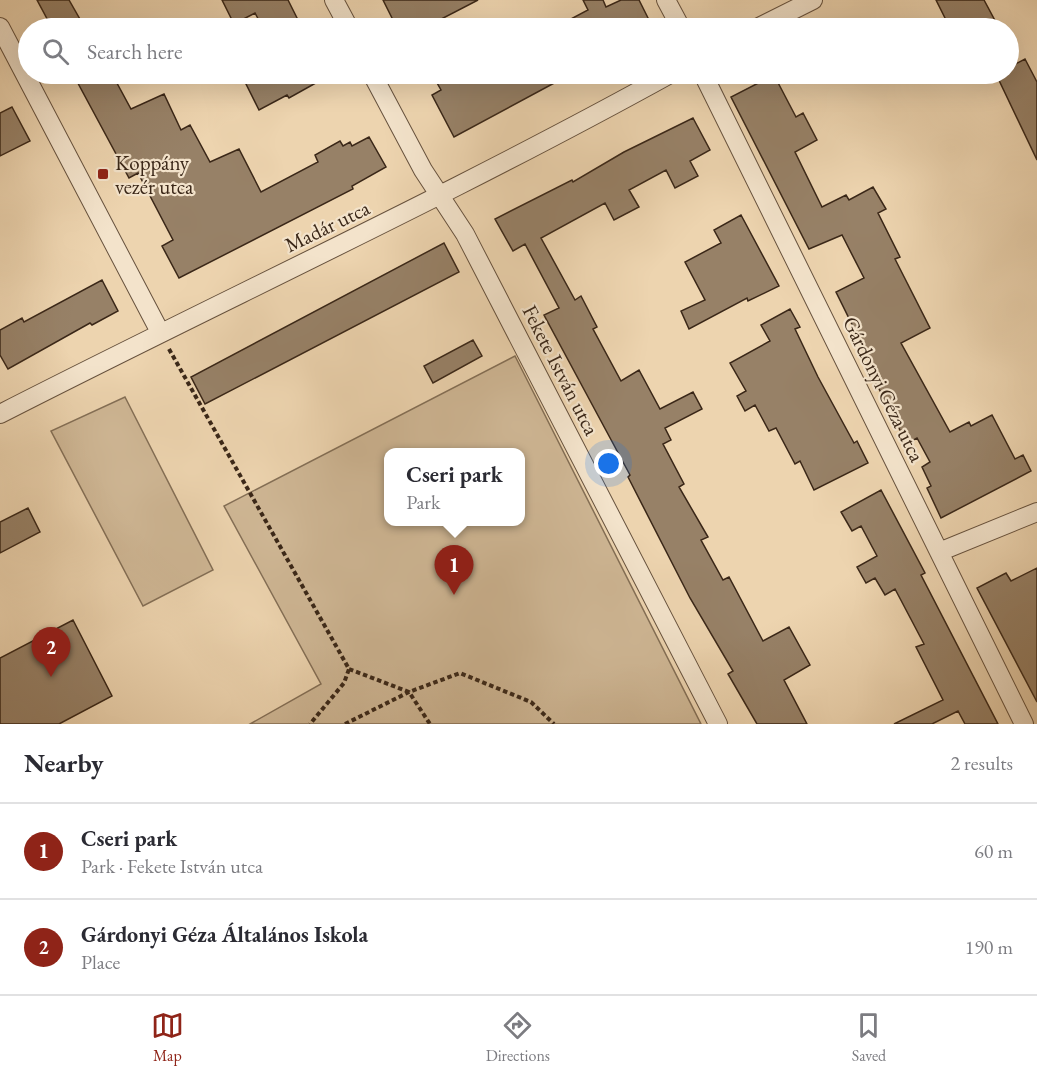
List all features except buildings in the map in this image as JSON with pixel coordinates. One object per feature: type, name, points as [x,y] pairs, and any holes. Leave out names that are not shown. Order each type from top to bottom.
[{"type":"street","points":[[334,0],[344,18]]},
{"type":"street","points":[[666,0],[676,18]]},
{"type":"street","points":[[777,18],[813,0]]},
{"type":"street","points":[[0,27],[8,61],[18,79]]},
{"type":"street","points":[[21,84],[160,332]]},
{"type":"street","name":"Fekete István utca","points":[[377,84],[423,170],[465,234],[718,724]]},
{"type":"street","name":"Madár utca","points":[[0,414],[160,332],[441,196],[651,84]]},
{"type":"street","name":"Gárdonyi Géza utca","points":[[708,84],[1024,724]]},
{"type":"street","points":[[939,552],[1037,512]]},
{"type":"path","points":[[160,332],[348,669],[409,692],[430,724]]},
{"type":"path","points":[[310,724],[340,690],[348,669]]},
{"type":"path","points":[[345,724],[409,692],[460,673],[531,702],[554,724]]},
{"type":"shaded area","points":[[515,356],[701,724],[250,724],[321,684],[224,506]]},
{"type":"shaded area","points":[[125,397],[213,570],[143,606],[51,431]]},
{"type":"place","name":"Koppány vezér utca","points":[[103,174]]},
{"type":"place","name":"Cseri park","points":[[454,595]]},
{"type":"place","name":"Gárdonyi Géza Általános Iskola","points":[[51,677]]}]
